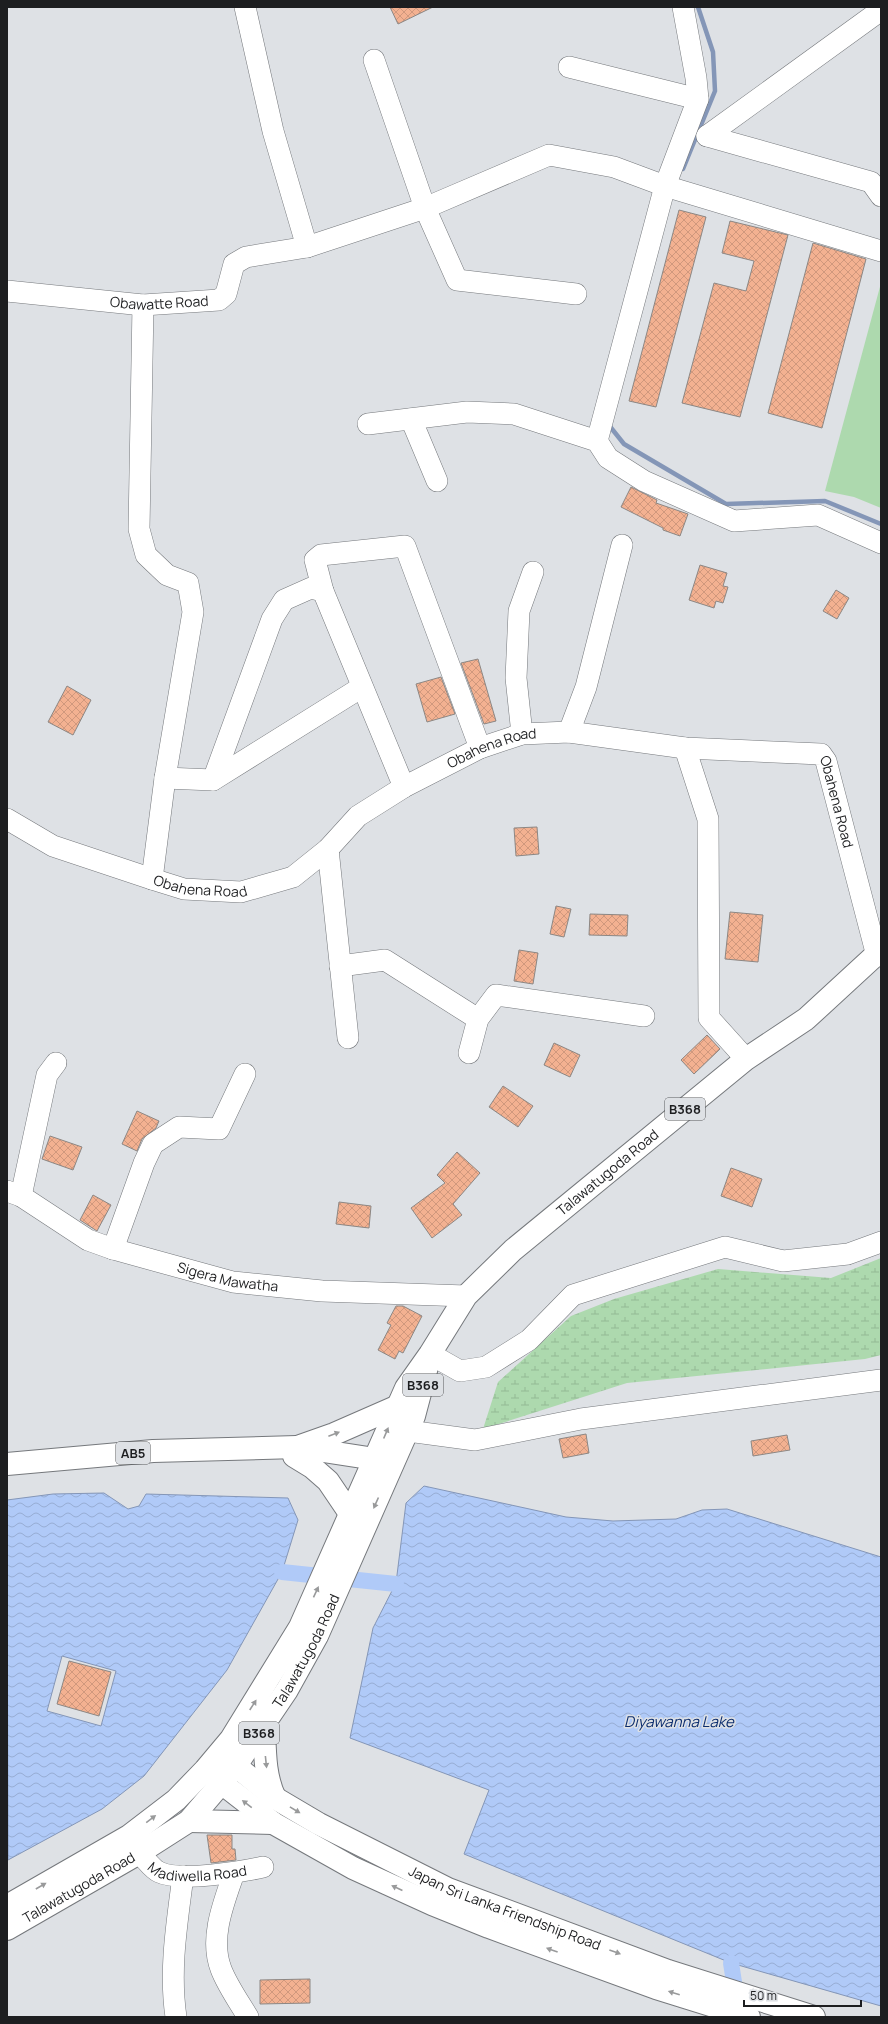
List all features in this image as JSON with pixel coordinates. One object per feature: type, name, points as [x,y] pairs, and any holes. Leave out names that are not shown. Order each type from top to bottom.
[{"type":"main road","name":"Talawatugoda Road","points":[[7,1906],[129,1836],[176,1800],[213,1777],[235,1767],[287,1690],[308,1632],[380,1470],[398,1406],[406,1388],[430,1354],[466,1296],[513,1250],[746,1059],[806,1019],[879,953]]},
{"type":"main road","name":"Talawatugoda Road","points":[[343,1556],[351,1515],[380,1470],[408,1431],[423,1387],[430,1354]]},
{"type":"main road","points":[[295,1451],[398,1406]]},
{"type":"main road","name":"AB5","points":[[7,1464],[153,1452],[260,1448],[295,1451],[380,1470]]},
{"type":"main road","name":"AB5","points":[[295,1451],[328,1481],[351,1515]]},
{"type":"main road","name":"Talawatugoda Road","points":[[7,1929],[139,1853],[189,1821],[213,1777],[219,1752],[308,1632]]},
{"type":"main road","points":[[264,1726],[265,1764],[271,1789],[275,1798]]},
{"type":"main road","name":"Japan Sri Lanka Friendship Road","points":[[219,1752],[235,1767],[275,1798],[319,1824],[448,1889],[545,1926],[716,1996],[749,2017]]},
{"type":"main road","name":"Japan Sri Lanka Friendship Road","points":[[213,1777],[273,1823],[353,1868],[432,1904],[489,1927],[656,1988],[772,2005],[814,2017]]},
{"type":"main road","points":[[189,1821],[273,1823]]},
{"type":"street","points":[[245,7],[273,131],[307,247]]},
{"type":"street","points":[[597,441],[698,99],[696,78],[682,7]]},
{"type":"street","points":[[877,14],[707,136],[871,182],[881,196]]},
{"type":"street","points":[[374,60],[425,208],[457,280],[576,294]]},
{"type":"street","points":[[569,67],[698,99]]},
{"type":"street","name":"Obawatte Road","points":[[7,291],[143,306],[219,300],[226,294],[234,264],[246,257],[307,247],[425,208],[549,155],[614,167],[672,187],[881,251]]},
{"type":"street","points":[[143,306],[140,528],[146,555],[167,575],[188,583],[193,612],[165,778],[152,879]]},
{"type":"street","points":[[368,424],[467,412],[514,414],[597,441],[608,458],[644,481],[734,520],[818,515],[881,543]]},
{"type":"street","points":[[411,419],[437,481]]},
{"type":"street","points":[[569,732],[586,688],[622,545]]},
{"type":"street","points":[[404,787],[323,592],[315,560],[321,555],[405,546],[480,748]]},
{"type":"street","points":[[522,734],[516,678],[520,611],[533,572]]},
{"type":"street","points":[[213,780],[272,619],[284,600],[311,588],[323,592]]},
{"type":"street","points":[[165,778],[213,780],[362,687]]},
{"type":"street","name":"Obahena Road","points":[[7,819],[53,846],[152,879],[184,888],[240,892],[293,877],[328,849],[358,816],[404,787],[480,748],[522,734],[569,732],[685,748],[822,754],[826,760],[879,953]]},
{"type":"street","points":[[685,748],[708,819],[709,1018],[746,1059]]},
{"type":"street","points":[[328,849],[348,1038]]},
{"type":"street","points":[[340,966],[385,960],[478,1019]]},
{"type":"street","points":[[469,1052],[478,1019],[496,995],[644,1016]]},
{"type":"street","points":[[14,1194],[47,1075],[56,1063]]},
{"type":"street","points":[[113,1249],[153,1144],[179,1127],[218,1129],[245,1074]]},
{"type":"street","name":"Sigera Mawatha","points":[[14,1194],[88,1240],[113,1249],[233,1282],[322,1291],[466,1296]]},
{"type":"street","points":[[430,1354],[460,1371],[486,1367],[529,1340],[574,1295],[725,1247],[783,1261],[848,1254],[881,1242]]},
{"type":"street","points":[[408,1431],[475,1440],[581,1419],[881,1380]]},
{"type":"street","name":"Madiwella Road","points":[[139,1853],[159,1872],[183,1876],[234,1873],[263,1868]]},
{"type":"street","points":[[234,1873],[223,1908],[216,1942],[220,1969],[248,2017]]},
{"type":"street","points":[[176,2017],[172,1991],[177,1922],[183,1876]]},
{"type":"green space","points":[[881,283],[881,508],[854,497],[825,491]]},
{"type":"green space","points":[[881,1258],[881,1355],[865,1359],[627,1383],[483,1429],[498,1382],[571,1316],[614,1299],[718,1269],[831,1278]]},
{"type":"water","name":"Diyawanna Lake","points":[[424,1486],[566,1517],[613,1521],[676,1519],[702,1510],[727,1509],[881,1557],[881,2006],[731,1963],[464,1854],[489,1790],[350,1738],[373,1628],[396,1583],[406,1503]]},
{"type":"water","points":[[104,1493],[128,1509],[139,1506],[146,1494],[288,1498],[298,1520],[282,1572],[227,1670],[144,1776],[102,1809],[8,1860],[7,1500],[53,1494]],"holes":[[[62,1656],[116,1671],[101,1726],[47,1711]]]},
{"type":"building","points":[[390,7],[433,7],[398,24]]},
{"type":"building","points":[[679,210],[706,217],[656,407],[629,401]]},
{"type":"building","points":[[730,221],[788,235],[740,417],[682,403],[714,283],[746,291],[754,261],[722,253]]},
{"type":"building","points":[[813,243],[866,259],[822,428],[768,413]]},
{"type":"building","points":[[631,487],[657,500],[656,503],[688,514],[680,536],[663,530],[663,528],[621,507]]},
{"type":"building","points":[[700,565],[727,573],[723,586],[728,587],[723,603],[716,601],[714,608],[689,600]]},
{"type":"building","points":[[836,590],[849,598],[837,619],[823,611]]},
{"type":"building","points":[[478,659],[496,721],[484,724],[461,663]]},
{"type":"building","points":[[441,677],[455,714],[427,722],[416,684]]},
{"type":"building","points":[[67,686],[91,700],[73,735],[48,722]]},
{"type":"building","points":[[537,827],[539,854],[516,856],[514,828]]},
{"type":"building","points":[[556,906],[571,909],[564,937],[550,934]]},
{"type":"building","points":[[730,912],[763,915],[758,962],[725,959]]},
{"type":"building","points":[[590,914],[628,915],[627,936],[589,935]]},
{"type":"building","points":[[519,950],[538,953],[533,984],[514,981]]},
{"type":"building","points":[[707,1035],[720,1049],[694,1074],[681,1060]]},
{"type":"building","points":[[554,1043],[580,1055],[570,1077],[544,1065]]},
{"type":"building","points":[[503,1086],[533,1106],[518,1127],[489,1107]]},
{"type":"building","points":[[137,1111],[159,1121],[156,1128],[142,1139],[137,1151],[122,1144]]},
{"type":"building","points":[[50,1136],[82,1147],[73,1170],[42,1159]]},
{"type":"building","points":[[457,1152],[480,1173],[453,1204],[462,1215],[432,1238],[411,1208],[445,1183],[437,1175]]},
{"type":"building","points":[[731,1168],[762,1179],[752,1207],[721,1196]]},
{"type":"building","points":[[93,1195],[111,1205],[97,1231],[80,1220]]},
{"type":"building","points":[[339,1202],[371,1206],[369,1228],[336,1224]]},
{"type":"building","points":[[396,1306],[403,1306],[422,1316],[403,1353],[399,1351],[395,1359],[378,1350],[391,1325],[387,1323]]},
{"type":"building","points":[[586,1434],[589,1453],[563,1458],[559,1439]]},
{"type":"building","points":[[787,1435],[790,1450],[753,1456],[751,1441]]},
{"type":"building","points":[[69,1661],[111,1672],[99,1716],[57,1704]]},
{"type":"building","points":[[207,1835],[232,1835],[232,1849],[235,1849],[236,1860],[211,1863]]},
{"type":"building","points":[[310,1979],[310,2003],[260,2004],[260,1980]]},
{"type":"waterway","points":[[683,169],[715,91],[713,52],[698,7]]},
{"type":"waterway","points":[[608,424],[624,444],[726,504],[825,501],[881,524]]},
{"type":"waterway","points":[[282,1572],[396,1584]]},
{"type":"waterway","points":[[731,1963],[737,2001]]}]
